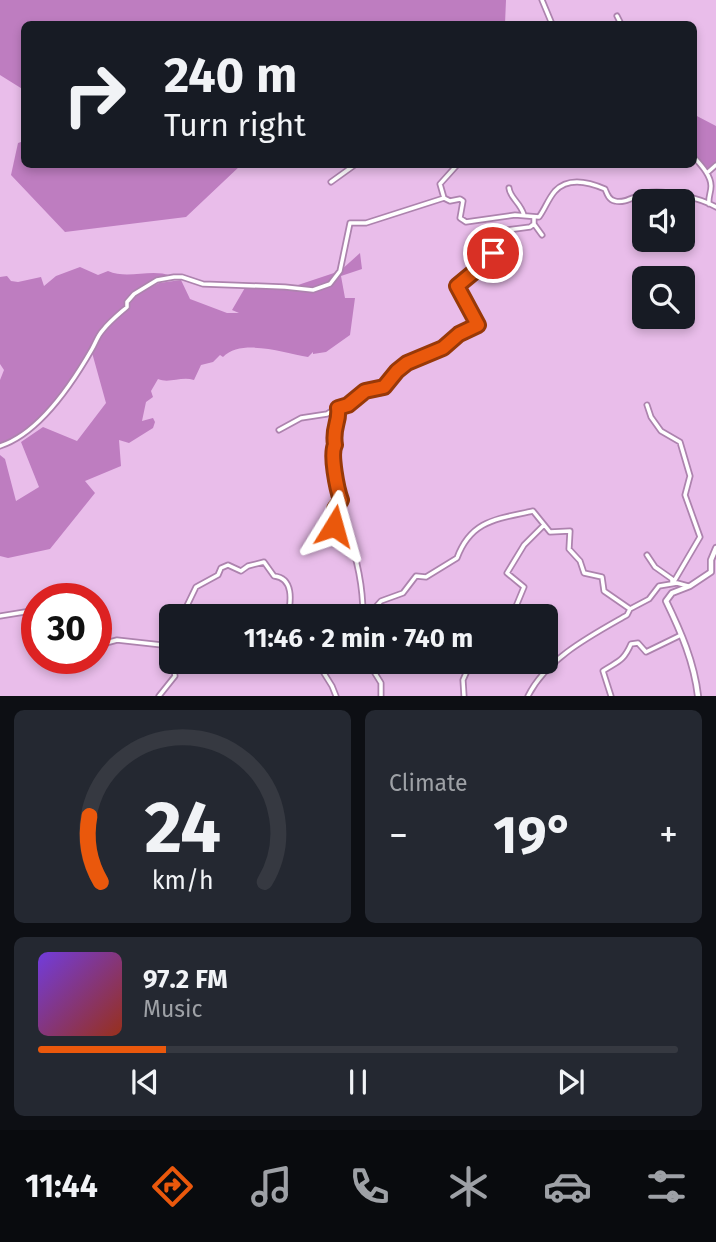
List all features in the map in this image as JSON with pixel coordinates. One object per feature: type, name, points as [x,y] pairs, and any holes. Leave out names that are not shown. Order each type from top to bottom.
[{"type":"street","points":[[542,0],[551,21]]},
{"type":"street","points":[[617,16],[620,21]]},
{"type":"street","points":[[697,161],[707,173],[711,186],[709,204]]},
{"type":"street","points":[[707,173],[716,165]]},
{"type":"street","points":[[331,182],[350,168]]},
{"type":"street","points":[[444,198],[440,184],[454,168]]},
{"type":"street","points":[[0,446],[15,442],[48,412],[92,349],[101,331],[127,307],[127,302],[134,294],[157,281],[182,277],[203,284],[313,290],[330,284],[341,271],[350,223],[366,223],[444,198],[463,201],[460,218],[462,221],[524,215],[534,218],[542,213],[553,192],[576,181],[605,189],[614,201],[623,202],[656,191],[684,196],[716,207]]},
{"type":"street","points":[[509,188],[511,196],[521,205],[524,215]]},
{"type":"street","points":[[534,218],[534,224],[542,235]]},
{"type":"street","points":[[279,430],[301,418],[327,414],[348,405],[365,391],[384,387],[407,363],[443,348],[459,334],[478,325],[457,286],[486,262],[507,230],[534,224]]},
{"type":"street","points":[[647,405],[651,417],[661,431],[680,442],[690,476],[685,495],[700,537],[672,585]]},
{"type":"street","points":[[338,408],[339,414],[333,431],[335,445],[332,451],[341,500],[335,509],[334,526],[335,530],[347,531],[352,544],[363,604]]},
{"type":"street","points":[[378,604],[403,593],[416,576],[426,577],[457,558],[464,540],[487,522],[533,510],[550,532],[570,531],[569,549],[580,561],[584,573],[601,577],[604,591],[630,609]]},
{"type":"street","points":[[517,604],[524,587],[508,573],[524,545],[544,524]]},
{"type":"street","points":[[698,696],[695,674],[682,635],[666,601],[672,593],[690,586],[711,572],[716,548]]},
{"type":"street","points":[[647,555],[655,567],[672,579],[672,585]]},
{"type":"street","points":[[189,604],[196,587],[218,575],[221,568],[228,565],[241,570],[264,562],[274,576],[287,583],[290,604]]},
{"type":"street","points":[[528,696],[548,668],[610,623],[627,615],[630,609],[649,599],[659,586],[677,583],[690,586]]},
{"type":"street","points":[[0,616],[21,613]]},
{"type":"street","points":[[611,696],[603,671],[618,664],[631,644],[638,643],[646,652],[682,635]]},
{"type":"street","points":[[112,641],[159,645]]},
{"type":"street","points":[[159,696],[175,674]]},
{"type":"street","points":[[324,674],[336,696]]},
{"type":"street","points":[[376,674],[382,683],[381,696]]},
{"type":"street","points":[[464,696],[463,680],[466,674]]},
{"type":"shaded area","points":[[0,0],[506,0],[505,21],[21,21],[21,88],[0,75]]},
{"type":"shaded area","points":[[697,116],[716,126],[716,164],[707,173],[697,161]]},
{"type":"shaded area","points":[[21,142],[21,168],[238,168],[186,217],[65,232],[11,175],[18,143]]},
{"type":"shaded area","points":[[360,253],[362,269],[341,276],[345,298],[355,298],[350,335],[326,352],[313,352],[308,357],[264,348],[241,348],[201,365],[194,380],[158,379],[151,391],[153,397],[146,402],[142,421],[153,418],[153,428],[129,443],[119,440],[121,466],[85,481],[95,493],[50,549],[8,558],[0,556],[0,455],[5,459],[16,501],[39,487],[21,442],[43,427],[77,441],[106,403],[91,349],[63,391],[41,417],[15,436],[0,443],[0,380],[4,370],[0,364],[0,277],[7,276],[11,281],[18,282],[41,277],[44,286],[56,276],[80,267],[98,275],[108,271],[123,274],[163,274],[171,276],[157,279],[134,295],[159,283],[181,280],[190,299],[227,313],[239,313],[232,310],[246,286],[286,289],[340,271]]},
{"type":"route","points":[[334,526],[335,509],[341,500],[332,451],[335,445],[333,431],[339,414],[338,408],[348,405],[365,391],[384,387],[407,363],[443,348],[459,334],[478,325],[457,286],[493,253]]}]
